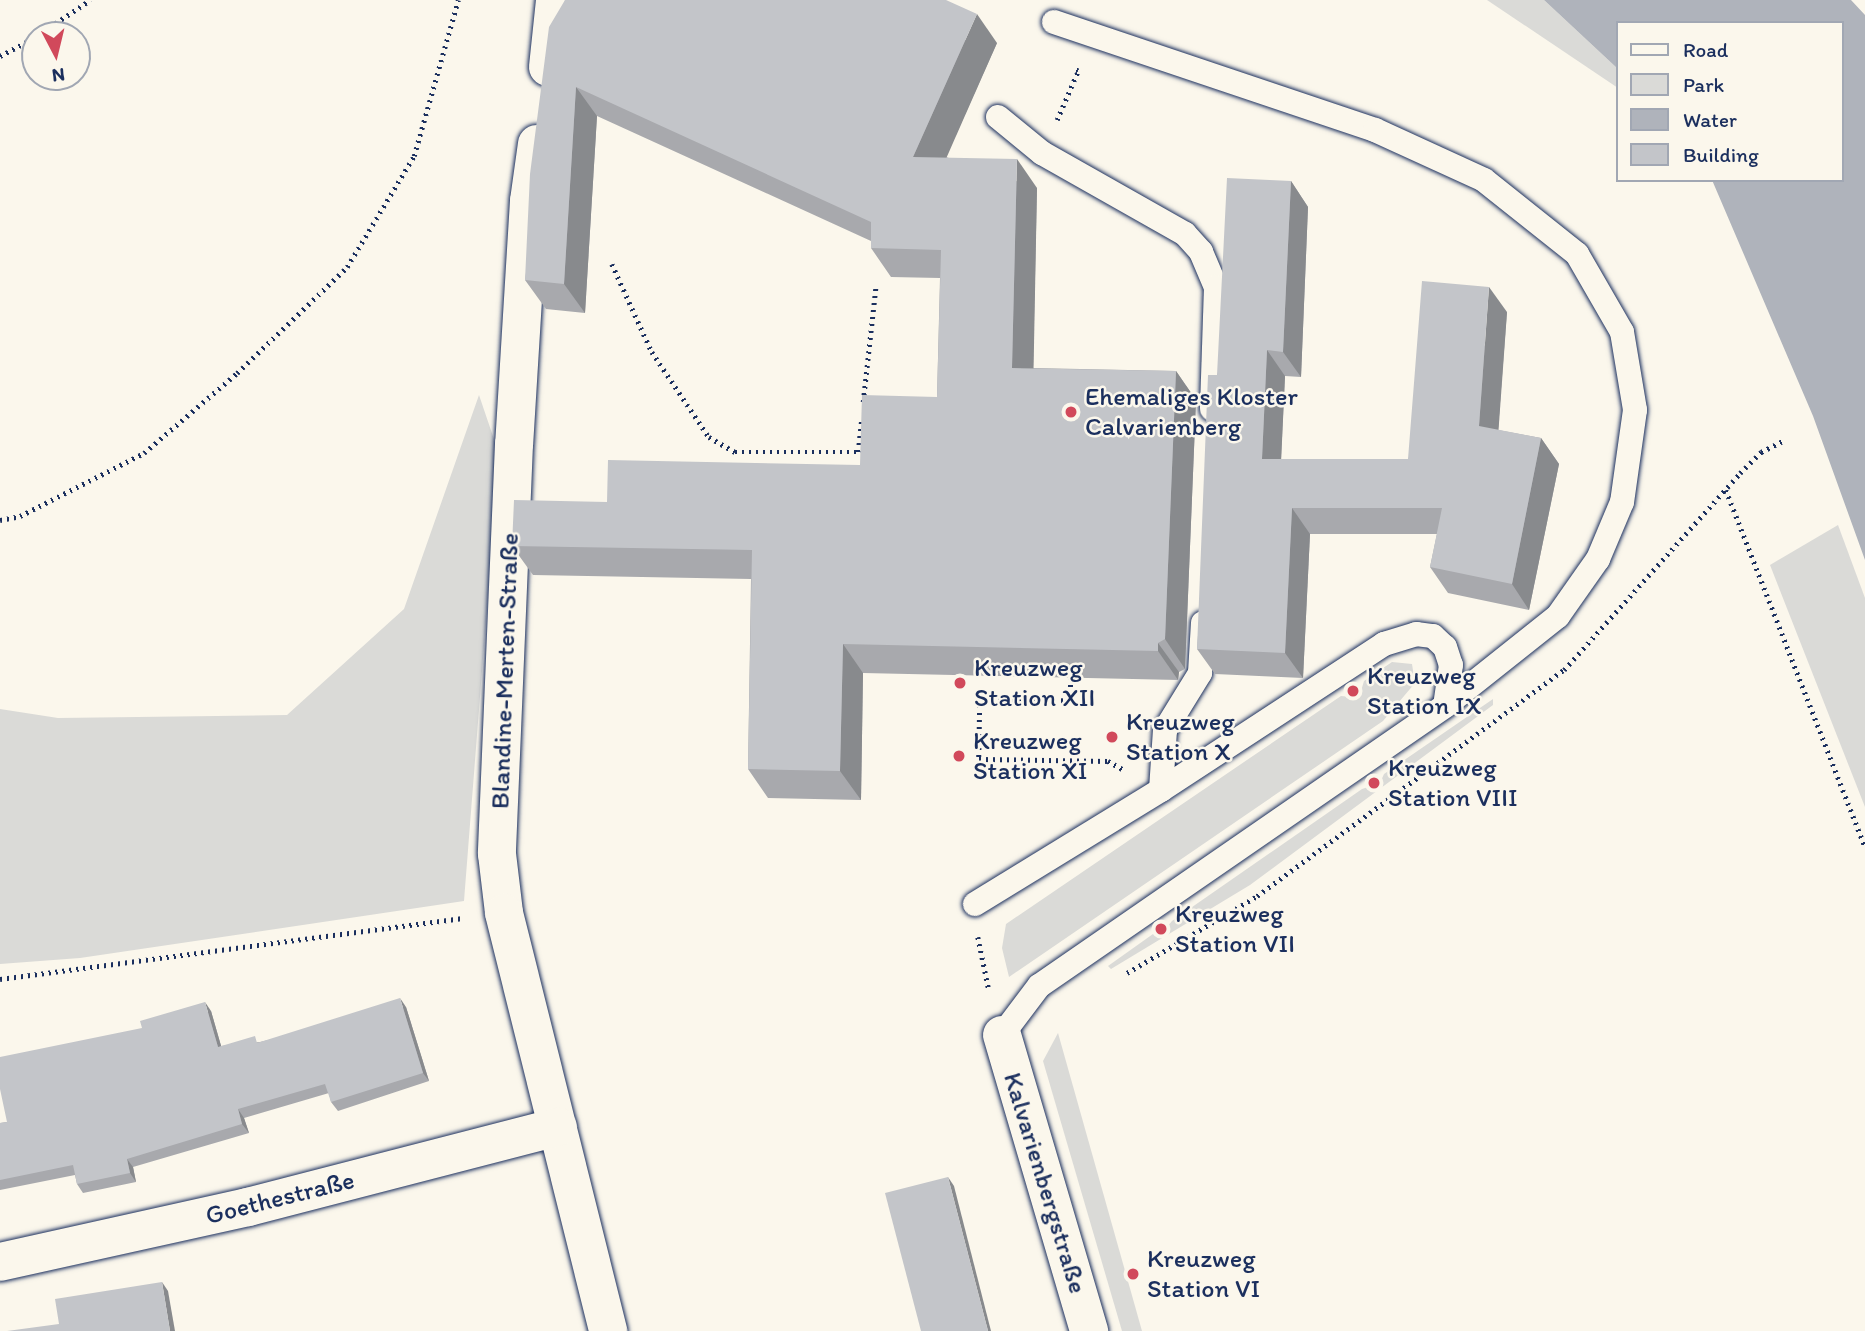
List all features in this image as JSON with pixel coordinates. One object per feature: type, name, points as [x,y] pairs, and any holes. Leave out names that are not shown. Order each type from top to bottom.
[{"type":"street","name":"Blandine-Merten-Straße","points":[[555,0],[529,201],[515,431],[497,854],[504,913],[608,1331]]},
{"type":"street","name":"Kalvarienbergstraße","points":[[1002,1035],[1089,1331]]},
{"type":"street","name":"Goethestraße","points":[[0,1262],[248,1207],[558,1128]]},
{"type":"lane","points":[[1002,1035],[1039,986],[1445,706],[1558,616],[1598,559],[1622,502],[1635,410],[1622,332],[1577,254],[1484,180],[1375,130],[1054,22]]},
{"type":"lane","points":[[998,117],[1042,153],[1185,234],[1201,251],[1216,287],[1211,436]]},
{"type":"lane","points":[[1161,790],[1165,730],[1200,673],[1203,604]]},
{"type":"lane","points":[[975,904],[1161,790],[1384,644],[1416,634],[1433,636],[1445,647],[1451,665],[1445,706]]},
{"type":"path","points":[[58,21],[90,0]]},
{"type":"path","points":[[0,520],[20,516],[144,453],[237,373],[347,267],[414,156],[458,0]]},
{"type":"path","points":[[1042,153],[1078,71],[1058,57],[1054,22]]},
{"type":"path","points":[[0,56],[21,44]]},
{"type":"path","points":[[612,264],[652,352],[692,417],[709,437],[735,452],[858,452],[876,285]]},
{"type":"path","points":[[1726,490],[1865,846]]},
{"type":"path","points":[[1071,678],[1070,701],[980,699],[979,759],[1108,761]]},
{"type":"path","points":[[975,904],[979,953],[989,989]]},
{"type":"path","points":[[0,979],[504,913]]},
{"type":"green space","points":[[1487,0],[1544,0],[1616,67],[1616,87]]},
{"type":"green space","points":[[479,395],[499,454],[464,901],[80,958],[0,964],[0,709],[58,718],[287,715],[404,609]]},
{"type":"green space","points":[[1838,525],[1865,598],[1865,807],[1770,565]]},
{"type":"green space","points":[[1392,662],[1412,664],[1415,683],[1383,721],[1009,977],[1002,948],[1006,924],[1341,696],[1352,697],[1361,691],[1364,681]]},
{"type":"green space","points":[[1493,699],[1493,705],[1250,885],[1111,969],[1108,966],[1153,934],[1162,933],[1172,921],[1362,789],[1380,783],[1384,774]]},
{"type":"green space","points":[[1058,1033],[1142,1331],[1122,1331],[1043,1061]]},
{"type":"water","points":[[1544,0],[1851,0],[1865,15],[1865,560],[1813,416],[1713,182],[1844,182],[1844,21],[1616,21],[1616,67]]},
{"type":"building","name":"Ehemaliges Kloster Calvarienberg","points":[[565,0],[946,0],[977,14],[913,157],[1017,159],[1012,368],[1176,371],[1165,639],[1158,643],[1158,651],[843,644],[840,771],[748,769],[752,550],[512,546],[514,500],[607,502],[608,460],[860,465],[862,395],[937,397],[941,250],[871,248],[871,222],[576,87],[564,284],[525,280],[530,174],[549,27]]},
{"type":"building","points":[[1227,178],[1291,181],[1283,352],[1267,350],[1262,459],[1408,459],[1422,281],[1489,287],[1479,426],[1541,438],[1512,584],[1430,567],[1442,508],[1292,508],[1285,653],[1197,649],[1208,375],[1217,375]]},
{"type":"building","points":[[400,998],[423,1073],[331,1102],[325,1084],[238,1109],[242,1124],[127,1159],[130,1173],[77,1184],[73,1165],[0,1180],[0,1123],[7,1122],[0,1089],[0,1057],[142,1028],[140,1021],[205,1002],[218,1047],[255,1036],[257,1043]]},
{"type":"building","points":[[948,1177],[988,1331],[921,1331],[885,1193]]},
{"type":"building","points":[[162,1282],[170,1331],[7,1331],[59,1324],[55,1299]]},
{"type":"place","name":"Ehemaliges Kloster Calvarienberg","points":[[1071,412]]},
{"type":"place","name":"Kreuzweg Station XII","points":[[960,683]]},
{"type":"place","name":"Kreuzweg Station IX","points":[[1353,691]]},
{"type":"place","name":"Kreuzweg Station X","points":[[1112,737]]},
{"type":"place","name":"Kreuzweg Station XI","points":[[959,756]]},
{"type":"place","name":"Kreuzweg Station VIII","points":[[1374,783]]},
{"type":"place","name":"Kreuzweg Station VII","points":[[1161,929]]},
{"type":"place","name":"Kreuzweg Station VI","points":[[1133,1274]]}]
